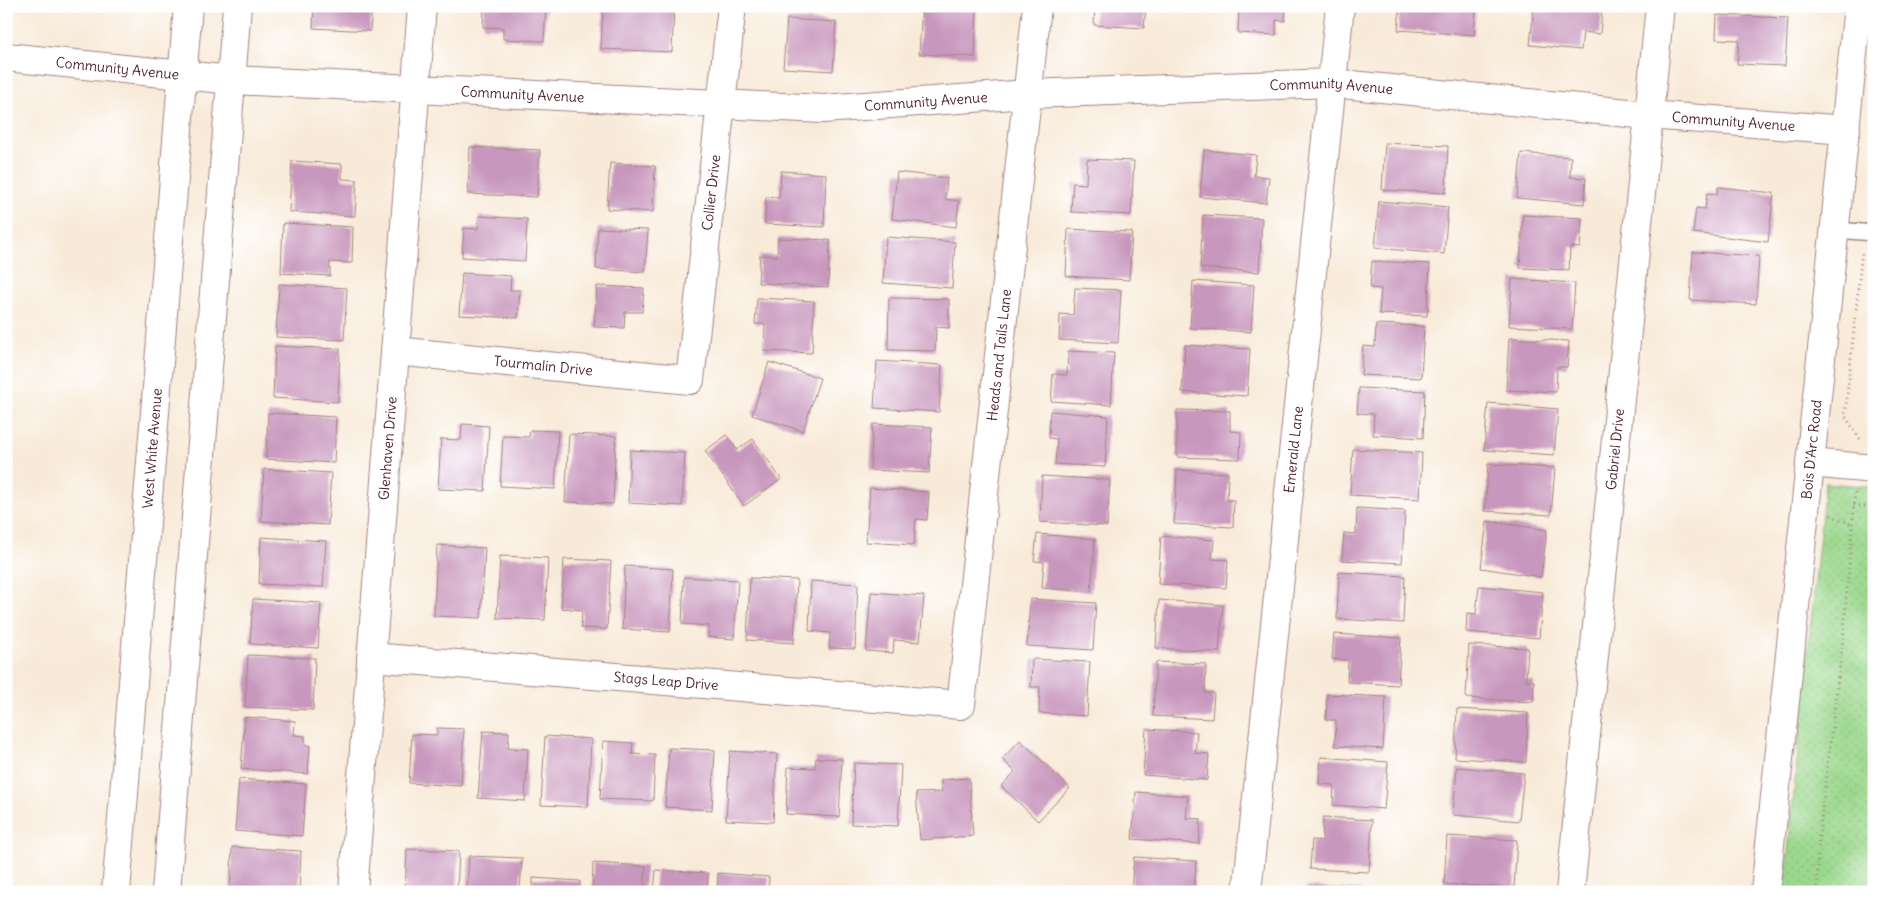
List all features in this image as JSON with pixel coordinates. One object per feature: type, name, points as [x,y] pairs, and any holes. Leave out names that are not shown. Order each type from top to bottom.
[{"type":"street","name":"West White Avenue","points":[[116,892],[188,6]]},
{"type":"street","points":[[166,892],[237,6]]},
{"type":"street","name":"Glenhaven Drive","points":[[353,892],[414,89],[422,6]]},
{"type":"street","name":"Collier Drive","points":[[690,380],[732,6]]},
{"type":"street","name":"Heads and Tails Lane","points":[[961,705],[1037,6]]},
{"type":"street","name":"Emerald Lane","points":[[1247,892],[1340,6]]},
{"type":"street","name":"Gabriel Drive","points":[[1570,892],[1660,6]]},
{"type":"street","name":"Bois D'Arc Road","points":[[1765,892],[1836,230],[1858,6]]},
{"type":"street","name":"Community Avenue","points":[[6,57],[232,80],[823,109],[1028,94],[1332,83],[1648,115],[1846,130]]},
{"type":"street","name":"Tourmalin Drive","points":[[395,351],[690,380]]},
{"type":"street","points":[[1810,463],[1874,469]]},
{"type":"street","name":"Stags Leap Drive","points":[[371,657],[961,705]]},
{"type":"lane","points":[[1836,230],[1869,232]]},
{"type":"path","points":[[1860,439],[1845,416],[1869,232]]},
{"type":"path","points":[[1817,892],[1819,834],[1843,640],[1855,493]]},
{"type":"path","points":[[1854,504],[1874,508]]},
{"type":"path","points":[[1830,514],[1853,525]]},
{"type":"green space","points":[[1825,483],[1874,487],[1874,892],[1784,892]]},
{"type":"building","points":[[314,6],[372,6],[370,31],[313,28]]},
{"type":"building","points":[[484,6],[546,6],[544,41],[503,39],[503,28],[483,27]]},
{"type":"building","points":[[603,6],[674,6],[672,52],[601,49]]},
{"type":"building","points":[[922,6],[977,6],[975,57],[919,54]]},
{"type":"building","points":[[1095,6],[1146,6],[1144,28],[1094,25]]},
{"type":"building","points":[[1239,6],[1286,6],[1285,21],[1276,20],[1276,35],[1238,33]]},
{"type":"building","points":[[1400,6],[1476,6],[1474,35],[1398,30]]},
{"type":"building","points":[[1534,6],[1565,6],[1602,10],[1600,34],[1583,32],[1581,50],[1530,45]]},
{"type":"building","points":[[1717,15],[1788,18],[1785,66],[1737,64],[1739,40],[1716,39]]},
{"type":"building","points":[[787,19],[836,22],[833,71],[783,68]]},
{"type":"building","points":[[1385,143],[1448,146],[1446,193],[1382,190]]},
{"type":"building","points":[[470,147],[540,150],[537,197],[468,194]]},
{"type":"building","points":[[1204,150],[1256,155],[1254,176],[1269,177],[1266,203],[1200,197]]},
{"type":"building","points":[[1521,153],[1571,157],[1570,177],[1586,178],[1584,204],[1517,198]]},
{"type":"building","points":[[1087,159],[1134,161],[1131,215],[1071,212],[1073,183],[1086,184]]},
{"type":"building","points":[[292,161],[342,164],[342,179],[357,180],[355,216],[289,212]]},
{"type":"building","points":[[610,163],[655,166],[653,212],[607,209]]},
{"type":"building","points":[[781,171],[826,174],[824,227],[765,224],[766,197],[779,198]]},
{"type":"building","points":[[897,172],[947,178],[945,199],[959,201],[956,227],[892,219]]},
{"type":"building","points":[[1718,187],[1774,193],[1768,242],[1693,233],[1696,208],[1705,209],[1707,193],[1717,194]]},
{"type":"building","points":[[1379,201],[1448,207],[1444,254],[1375,248]]},
{"type":"building","points":[[1203,215],[1262,218],[1259,272],[1200,268]]},
{"type":"building","points":[[1523,215],[1582,218],[1580,248],[1570,247],[1569,270],[1520,268]]},
{"type":"building","points":[[479,216],[527,219],[525,261],[462,257],[464,228],[478,229]]},
{"type":"building","points":[[283,223],[353,227],[352,263],[330,262],[330,276],[281,273]]},
{"type":"building","points":[[598,228],[648,230],[645,272],[596,269]]},
{"type":"building","points":[[1068,229],[1132,232],[1129,280],[1066,276]]},
{"type":"building","points":[[886,237],[955,242],[952,288],[883,283]]},
{"type":"building","points":[[778,238],[830,240],[828,287],[758,283],[760,255],[777,256]]},
{"type":"building","points":[[1693,252],[1759,256],[1756,304],[1690,300]]},
{"type":"building","points":[[1372,261],[1430,264],[1427,316],[1379,314],[1381,289],[1370,288]]},
{"type":"building","points":[[462,273],[511,276],[510,290],[520,290],[518,318],[459,315]]},
{"type":"building","points":[[1512,279],[1575,283],[1572,329],[1509,326]]},
{"type":"building","points":[[1193,281],[1254,285],[1251,332],[1190,328]]},
{"type":"building","points":[[279,284],[347,288],[344,340],[276,337]]},
{"type":"building","points":[[597,286],[644,288],[642,312],[625,312],[624,328],[594,327]]},
{"type":"building","points":[[1075,288],[1121,290],[1118,343],[1059,340],[1060,314],[1073,315]]},
{"type":"building","points":[[757,298],[814,301],[812,353],[764,351],[765,324],[755,324]]},
{"type":"building","points":[[889,298],[949,299],[949,328],[936,327],[935,351],[888,350]]},
{"type":"building","points":[[1376,324],[1424,326],[1421,378],[1361,375],[1363,346],[1375,347]]},
{"type":"building","points":[[1509,338],[1569,341],[1567,367],[1557,367],[1556,392],[1506,390]]},
{"type":"building","points":[[1185,345],[1250,349],[1247,396],[1182,392]]},
{"type":"building","points":[[275,346],[340,349],[338,402],[273,398]]},
{"type":"building","points":[[1068,351],[1114,353],[1111,405],[1051,401],[1053,374],[1067,375]]},
{"type":"building","points":[[877,361],[942,365],[939,412],[874,408]]},
{"type":"building","points":[[769,362],[820,378],[803,431],[752,415]]},
{"type":"building","points":[[1359,388],[1425,391],[1423,438],[1373,435],[1374,414],[1357,413]]},
{"type":"building","points":[[1488,403],[1558,409],[1554,455],[1484,450]]},
{"type":"building","points":[[1177,410],[1230,411],[1230,431],[1241,432],[1240,459],[1177,457]]},
{"type":"building","points":[[1050,411],[1108,416],[1105,467],[1055,464],[1057,439],[1049,438]]},
{"type":"building","points":[[268,413],[336,417],[334,463],[266,459]]},
{"type":"building","points":[[462,424],[489,426],[485,491],[438,489],[441,439],[461,440]]},
{"type":"building","points":[[873,424],[932,427],[929,473],[870,470]]},
{"type":"building","points":[[530,430],[558,431],[555,489],[500,486],[503,436],[529,437]]},
{"type":"building","points":[[569,434],[616,436],[613,504],[565,502]]},
{"type":"building","points":[[727,435],[737,450],[753,439],[781,479],[744,506],[705,451]]},
{"type":"building","points":[[1353,449],[1422,453],[1420,499],[1350,495]]},
{"type":"building","points":[[630,450],[685,453],[682,506],[628,503]]},
{"type":"building","points":[[1488,464],[1555,468],[1551,515],[1485,511]]},
{"type":"building","points":[[264,469],[331,473],[328,525],[261,521]]},
{"type":"building","points":[[1177,470],[1228,473],[1227,500],[1234,500],[1233,527],[1174,524]]},
{"type":"building","points":[[1042,476],[1110,480],[1107,526],[1040,522]]},
{"type":"building","points":[[870,488],[929,492],[927,520],[916,519],[914,545],[866,542]]},
{"type":"building","points":[[1357,508],[1405,511],[1402,563],[1342,560],[1344,533],[1356,534]]},
{"type":"building","points":[[1487,521],[1547,530],[1541,577],[1481,568]]},
{"type":"building","points":[[1037,534],[1095,539],[1091,592],[1042,588],[1044,562],[1034,561]]},
{"type":"building","points":[[1161,536],[1214,540],[1212,559],[1228,560],[1226,588],[1158,584]]},
{"type":"building","points":[[261,537],[326,541],[323,587],[259,584]]},
{"type":"building","points":[[437,545],[485,548],[481,618],[434,616]]},
{"type":"building","points":[[500,556],[548,558],[545,620],[497,618]]},
{"type":"building","points":[[564,559],[611,561],[607,629],[581,628],[582,610],[561,608]]},
{"type":"building","points":[[625,566],[673,569],[670,632],[622,629]]},
{"type":"building","points":[[1339,572],[1405,576],[1403,623],[1337,619]]},
{"type":"building","points":[[684,577],[738,580],[734,639],[708,637],[709,626],[682,624]]},
{"type":"building","points":[[750,578],[797,580],[794,643],[747,640]]},
{"type":"building","points":[[811,581],[858,584],[855,649],[829,648],[830,633],[809,631]]},
{"type":"building","points":[[1479,586],[1543,592],[1539,638],[1466,632],[1467,613],[1476,614]]},
{"type":"building","points":[[871,592],[924,596],[920,642],[894,640],[893,653],[866,651]]},
{"type":"building","points":[[253,599],[321,603],[318,648],[250,644]]},
{"type":"building","points":[[1030,599],[1096,603],[1093,650],[1027,646]]},
{"type":"building","points":[[1159,600],[1223,605],[1219,652],[1156,648]]},
{"type":"building","points":[[1334,634],[1401,638],[1398,685],[1347,682],[1348,660],[1332,659]]},
{"type":"building","points":[[1469,645],[1528,648],[1526,680],[1534,681],[1533,702],[1466,698]]},
{"type":"building","points":[[248,655],[315,658],[313,710],[245,707]]},
{"type":"building","points":[[1032,659],[1090,662],[1087,716],[1039,713],[1040,687],[1031,687]]},
{"type":"building","points":[[1156,662],[1206,664],[1205,693],[1214,693],[1212,719],[1153,716]]},
{"type":"building","points":[[1327,694],[1386,697],[1383,749],[1335,746],[1336,720],[1326,720]]},
{"type":"building","points":[[1457,709],[1528,713],[1526,762],[1455,758]]},
{"type":"building","points":[[245,717],[295,721],[294,735],[305,736],[305,745],[310,745],[308,774],[241,769]]},
{"type":"building","points":[[437,728],[464,729],[461,786],[409,783],[412,734],[437,735]]},
{"type":"building","points":[[1146,729],[1197,732],[1195,753],[1209,754],[1207,780],[1143,775]]},
{"type":"building","points":[[483,731],[509,732],[508,748],[528,749],[525,801],[478,798]]},
{"type":"building","points":[[545,736],[591,739],[588,807],[541,805]]},
{"type":"building","points":[[1020,740],[1070,788],[1038,821],[1001,786],[1015,772],[1002,759]]},
{"type":"building","points":[[603,741],[633,743],[632,754],[655,755],[653,801],[600,799]]},
{"type":"building","points":[[669,748],[715,750],[712,810],[665,807]]},
{"type":"building","points":[[730,751],[777,754],[773,822],[726,820]]},
{"type":"building","points":[[1321,757],[1388,762],[1384,809],[1333,805],[1334,785],[1319,784]]},
{"type":"building","points":[[816,758],[842,759],[839,817],[786,814],[788,767],[815,768]]},
{"type":"building","points":[[854,763],[901,765],[898,826],[851,824]]},
{"type":"building","points":[[1457,767],[1524,773],[1519,821],[1453,815]]},
{"type":"building","points":[[969,778],[973,836],[920,840],[916,793],[942,792],[941,780]]},
{"type":"building","points":[[239,779],[306,784],[302,836],[235,831]]},
{"type":"building","points":[[1136,792],[1188,796],[1186,818],[1201,819],[1199,844],[1132,839]]},
{"type":"building","points":[[1323,817],[1372,820],[1369,872],[1310,869],[1312,840],[1322,841]]},
{"type":"building","points":[[1447,836],[1517,840],[1514,888],[1444,884]]},
{"type":"building","points":[[232,847],[301,851],[299,892],[230,892]]},
{"type":"building","points":[[407,849],[459,851],[457,892],[405,892]]},
{"type":"building","points":[[469,856],[522,858],[520,892],[467,892]]},
{"type":"building","points":[[1134,857],[1196,861],[1194,892],[1131,892]]},
{"type":"building","points":[[593,863],[646,866],[644,892],[592,892]]},
{"type":"building","points":[[656,870],[708,873],[707,892],[654,892]]},
{"type":"building","points":[[718,873],[769,877],[768,892],[717,892]]},
{"type":"building","points":[[533,878],[580,881],[580,892],[533,892]]},
{"type":"building","points":[[1306,887],[1361,890],[1361,892],[1306,892]]}]
